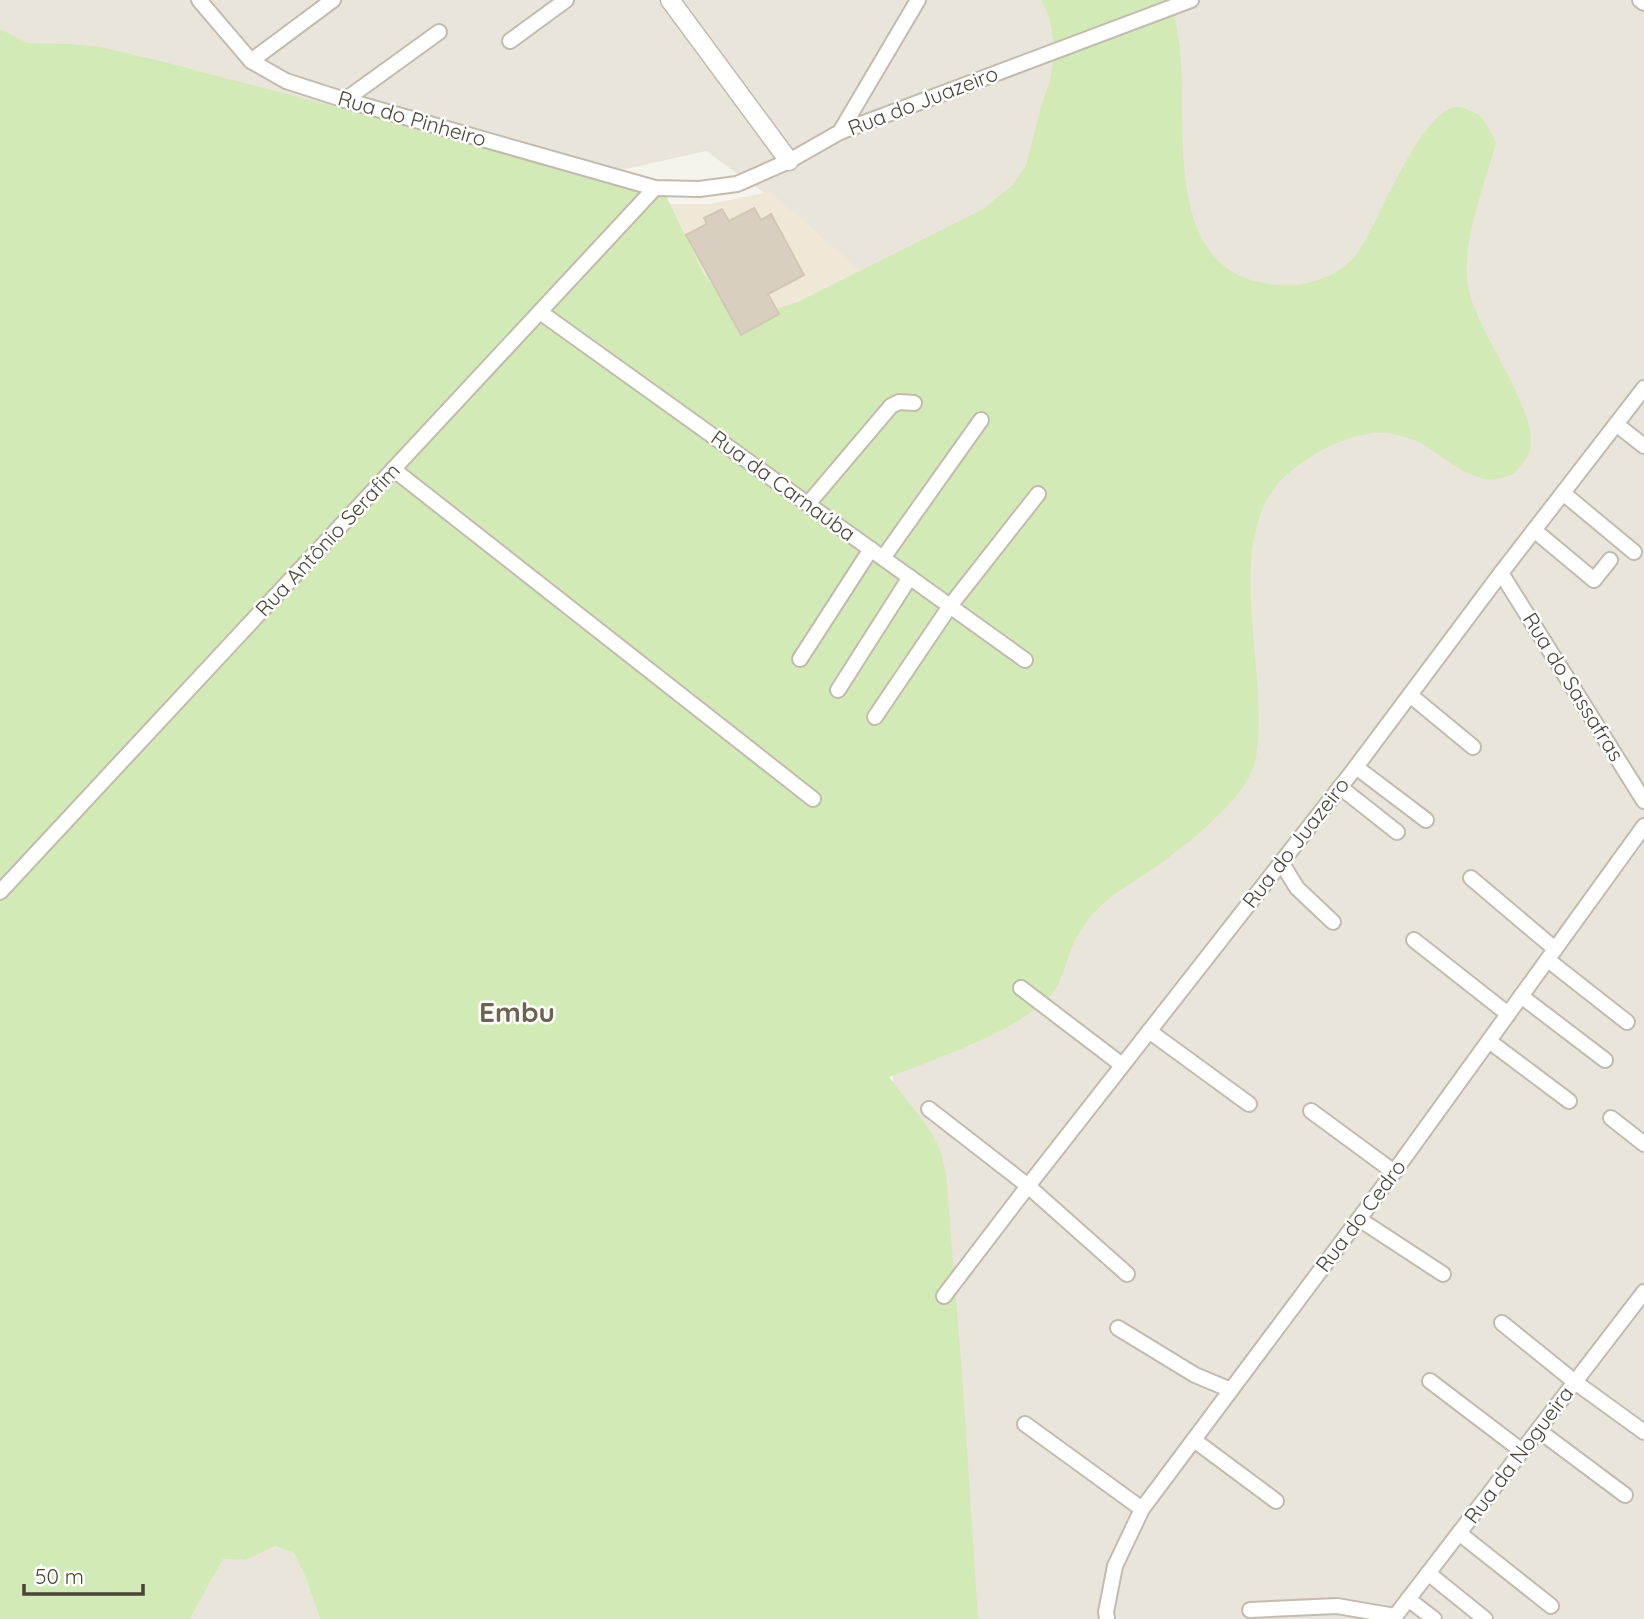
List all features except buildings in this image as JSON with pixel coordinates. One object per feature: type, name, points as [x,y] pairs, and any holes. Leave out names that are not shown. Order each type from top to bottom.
[{"type":"street","name":"Rua do Pinheiro","points":[[199,0],[251,61],[286,82],[655,188]]},
{"type":"street","points":[[251,61],[333,0]]},
{"type":"street","points":[[510,41],[566,0]]},
{"type":"street","points":[[670,0],[789,161]]},
{"type":"street","points":[[840,132],[918,0]]},
{"type":"street","name":"Rua do Juazeiro","points":[[655,188],[699,189],[737,184],[789,161],[840,132],[1191,0]]},
{"type":"street","points":[[345,100],[439,32]]},
{"type":"street","name":"Rua Antônio Serafim","points":[[0,892],[655,188]]},
{"type":"street","name":"Rua da Carnaúba","points":[[540,312],[1026,660]]},
{"type":"street","name":"Rua do Juazeiro","points":[[944,1296],[1356,767],[1644,388]]},
{"type":"street","points":[[808,504],[891,406],[900,402],[914,403]]},
{"type":"street","points":[[883,558],[981,420]]},
{"type":"street","points":[[1616,425],[1644,446]]},
{"type":"street","points":[[393,469],[813,799]]},
{"type":"street","points":[[1563,493],[1634,552]]},
{"type":"street","points":[[875,717],[950,606],[1038,494]]},
{"type":"street","points":[[1534,530],[1594,580],[1610,560]]},
{"type":"street","points":[[800,659],[871,549]]},
{"type":"street","name":"Rua do Sassafras","points":[[1501,573],[1644,801]]},
{"type":"street","points":[[838,690],[910,577]]},
{"type":"street","points":[[1409,695],[1473,747]]},
{"type":"street","points":[[1356,767],[1426,820]]},
{"type":"street","points":[[1340,787],[1397,832]]},
{"type":"street","name":"Rua do Cedro","points":[[1107,1619],[1115,1566],[1142,1509],[1394,1172],[1644,826]]},
{"type":"street","points":[[1281,862],[1297,888],[1333,922]]},
{"type":"street","points":[[1471,878],[1627,1021]]},
{"type":"street","points":[[1414,940],[1508,1014]]},
{"type":"street","points":[[1021,988],[1122,1065]]},
{"type":"street","points":[[1521,996],[1605,1060]]},
{"type":"street","points":[[1149,1031],[1249,1104]]},
{"type":"street","points":[[1489,1041],[1569,1101]]},
{"type":"street","points":[[929,1109],[1028,1186],[1127,1274]]},
{"type":"street","points":[[1311,1111],[1394,1172]]},
{"type":"street","points":[[1611,1118],[1644,1144]]},
{"type":"street","points":[[1359,1219],[1443,1274]]},
{"type":"street","name":"Rua da Nogueira","points":[[1394,1618],[1644,1292]]},
{"type":"street","points":[[1502,1323],[1575,1382],[1644,1432]]},
{"type":"street","points":[[1118,1328],[1195,1375],[1231,1390]]},
{"type":"street","points":[[1430,1381],[1522,1451]]},
{"type":"street","points":[[1025,1424],[1142,1509]]},
{"type":"street","points":[[1538,1430],[1625,1495]]},
{"type":"street","points":[[1194,1440],[1276,1501]]},
{"type":"street","points":[[1459,1533],[1551,1606]]},
{"type":"street","points":[[1428,1573],[1485,1619]]},
{"type":"street","points":[[1408,1599],[1434,1619]]},
{"type":"street","points":[[1250,1610],[1337,1606],[1394,1618]]},
{"type":"shaded area","points":[[0,0],[1644,0],[1644,1619],[948,1619],[893,1338],[893,1010],[766,194],[706,151],[626,169],[264,130],[0,55]]},
{"type":"shaded area","points":[[770,192],[871,280],[741,335],[663,204],[709,204]]},
{"type":"shaded area","points":[[275,1546],[294,1553],[320,1619],[190,1619],[223,1559],[246,1560]]},
{"type":"green space","points":[[1041,0],[1171,0],[1178,32],[1185,172],[1191,207],[1202,239],[1222,264],[1251,280],[1301,284],[1319,280],[1344,267],[1366,240],[1416,144],[1431,124],[1446,111],[1461,107],[1479,115],[1496,143],[1471,234],[1468,287],[1482,326],[1517,393],[1531,434],[1527,457],[1512,475],[1502,478],[1480,478],[1415,440],[1379,433],[1329,446],[1286,475],[1276,486],[1261,513],[1253,545],[1252,619],[1259,730],[1255,762],[1241,790],[1186,844],[1117,893],[1093,914],[1077,937],[1055,990],[1038,1007],[979,1041],[889,1077],[928,1127],[940,1149],[946,1173],[978,1619],[320,1619],[294,1553],[275,1546],[246,1560],[223,1559],[190,1619],[0,1619],[0,29],[27,43],[101,47],[664,192],[703,272],[718,294],[738,309],[773,310],[798,302],[983,209],[1014,184],[1026,165],[1050,81],[1055,49],[1049,17]]},
{"type":"district","name":"Embu","points":[[517,1012]]}]
